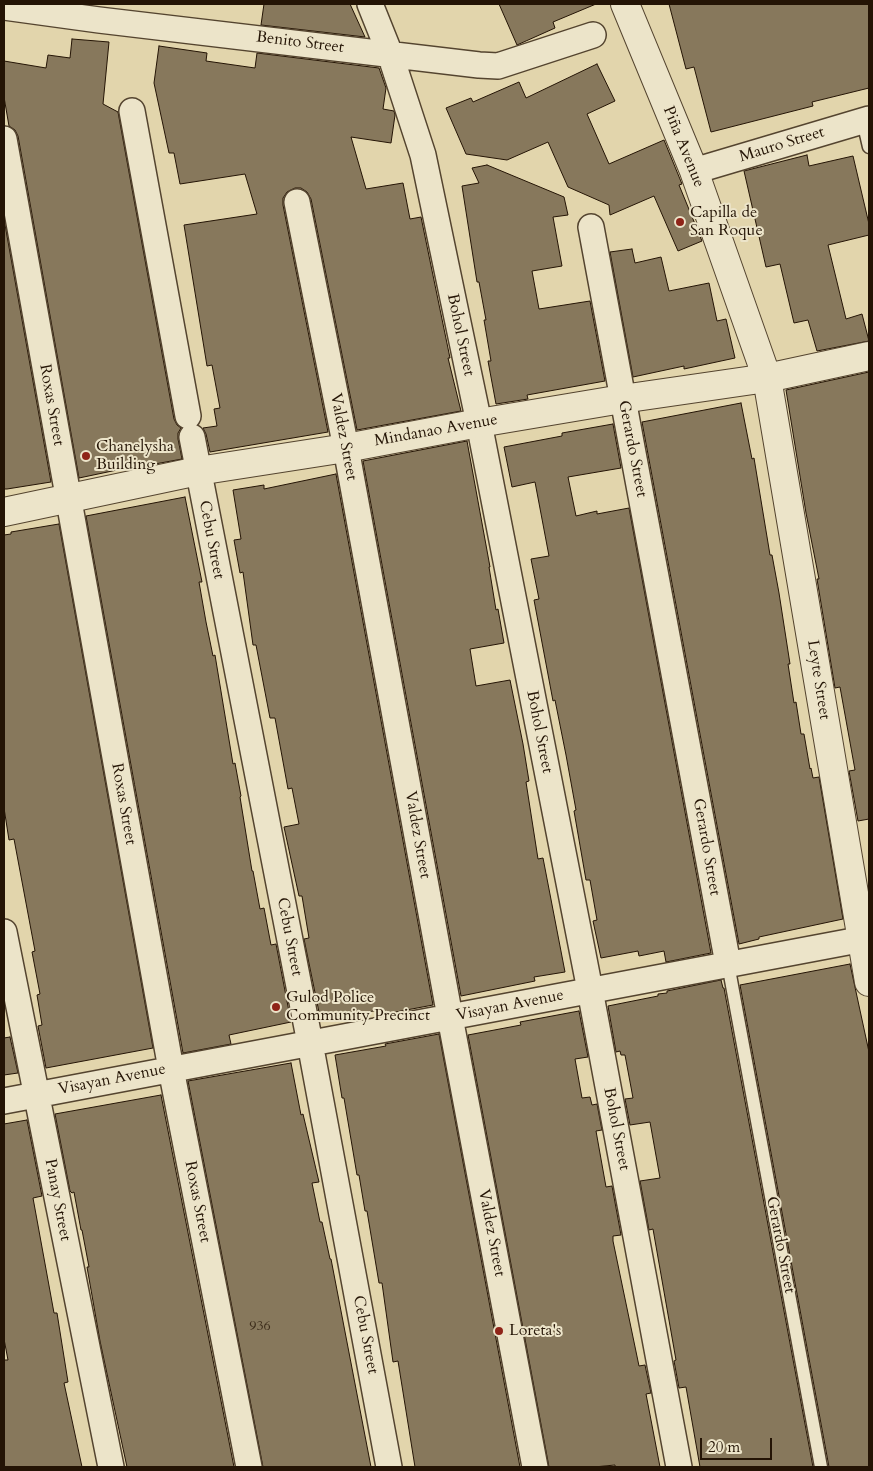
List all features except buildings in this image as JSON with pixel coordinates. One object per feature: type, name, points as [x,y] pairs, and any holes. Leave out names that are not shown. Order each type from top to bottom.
[{"type":"street","name":"Bohol Street","points":[[370,4],[390,54],[423,155],[479,423],[590,990],[679,1467]]},
{"type":"street","name":"Piña Avenue","points":[[625,4],[694,171],[767,378]]},
{"type":"street","name":"Benito Street","points":[[4,7],[98,12],[390,54],[498,66],[593,35]]},
{"type":"street","name":"Cebu Street","points":[[132,111],[198,471],[310,1043],[389,1467]]},
{"type":"street","name":"Mauro Street","points":[[694,171],[866,120]]},
{"type":"street","name":"Roxas Street","points":[[4,139],[171,1069],[249,1467]]},
{"type":"street","name":"Valdez Street","points":[[297,202],[346,448],[450,1017],[535,1467]]},
{"type":"street","name":"Gerardo Street","points":[[591,227],[728,964]]},
{"type":"street","name":"Mindanao Avenue","points":[[4,512],[198,471],[346,448],[622,399],[767,378],[869,356]]},
{"type":"street","name":"Leyte Street","points":[[767,378],[865,939],[869,982]]},
{"type":"street","name":"Panay Street","points":[[4,932],[111,1467]]},
{"type":"street","name":"Visayan Avenue","points":[[4,1101],[865,939]]},
{"type":"lane","points":[[866,120],[869,147]]},
{"type":"lane","name":"Gerardo Street","points":[[728,964],[821,1467]]},
{"type":"place","name":"Capilla de San Roque","points":[[680,222]]},
{"type":"place","name":"Chanelysha Building","points":[[86,456]]},
{"type":"place","name":"Gulod Police Community Precinct","points":[[276,1007]]},
{"type":"place","name":"Loreta's","points":[[499,1331]]}]
